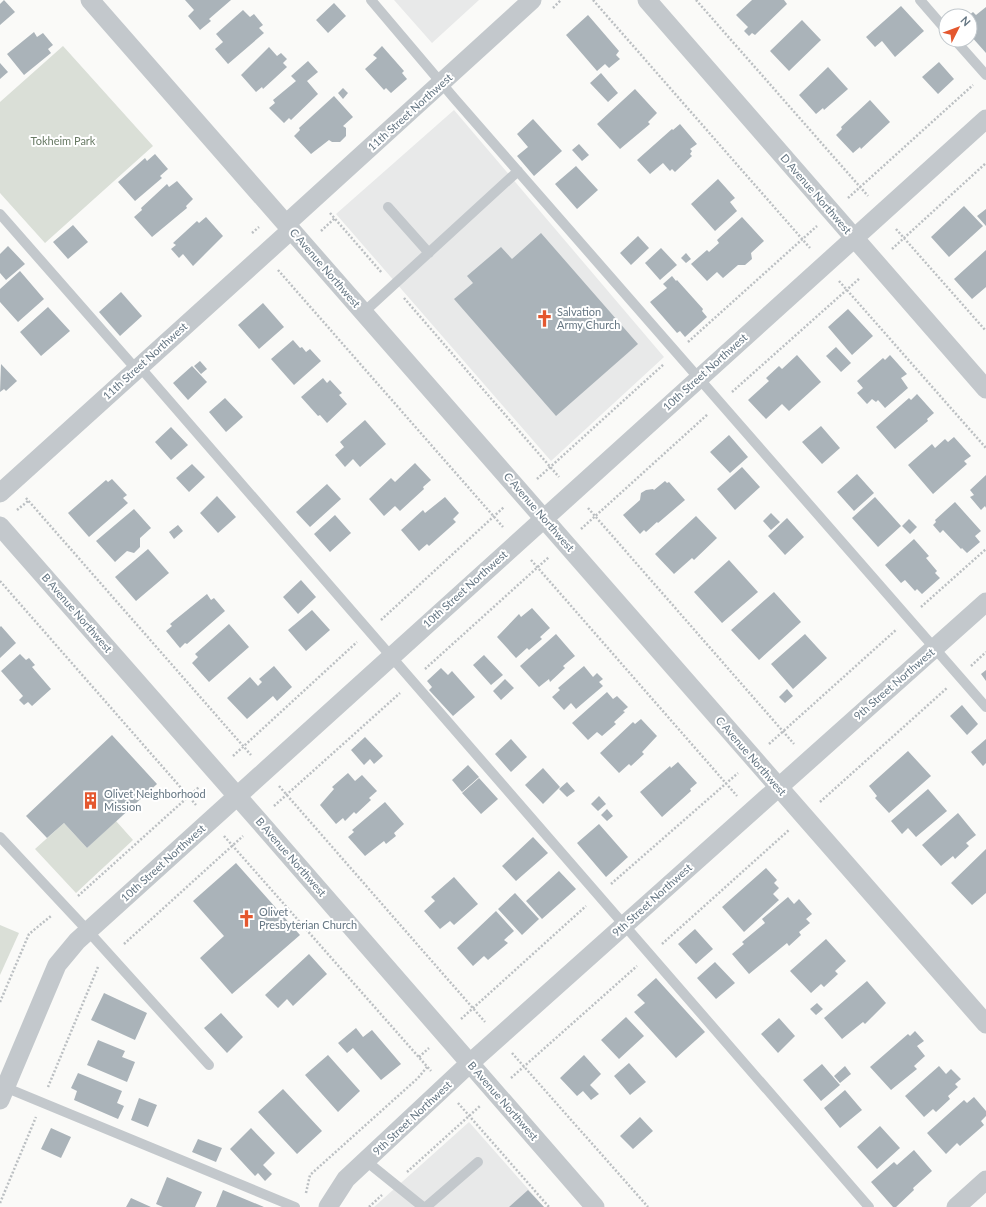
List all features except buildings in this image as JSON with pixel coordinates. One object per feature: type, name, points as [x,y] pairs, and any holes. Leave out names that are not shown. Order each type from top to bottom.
[{"type":"street","name":"C Avenue Northwest","points":[[90,0],[986,1024]]},
{"type":"street","name":"11th Street Northwest","points":[[0,493],[137,368],[532,0]]},
{"type":"street","name":"D Avenue Northwest","points":[[647,0],[986,389]]},
{"type":"street","name":"10th Street Northwest","points":[[2,1091],[57,965],[88,931],[390,656],[986,119]]},
{"type":"street","name":"B Avenue Northwest","points":[[0,526],[595,1207]]},
{"type":"street","name":"9th Street Northwest","points":[[328,1207],[346,1179],[470,1063],[986,602]]},
{"type":"street","points":[[956,1207],[986,1180]]},
{"type":"lane","points":[[371,0],[442,84],[986,707]]},
{"type":"lane","points":[[920,0],[938,21]]},
{"type":"lane","points":[[962,48],[986,75]]},
{"type":"lane","points":[[364,312],[518,171]]},
{"type":"lane","points":[[388,207],[429,253]]},
{"type":"lane","points":[[0,214],[390,656],[869,1207]]},
{"type":"lane","points":[[0,837],[111,956],[209,1065]]},
{"type":"lane","points":[[2,1091],[42,1102],[295,1207]]},
{"type":"lane","points":[[366,1161],[424,1207],[478,1162]]},
{"type":"path","points":[[593,0],[813,252]]},
{"type":"path","points":[[696,0],[871,200]]},
{"type":"path","points":[[846,200],[986,75]]},
{"type":"path","points":[[888,252],[986,163]]},
{"type":"path","points":[[326,209],[562,480]]},
{"type":"path","points":[[321,231],[335,218]]},
{"type":"path","points":[[894,225],[986,331]]},
{"type":"path","points":[[275,267],[505,529]]},
{"type":"path","points":[[836,278],[986,448]]},
{"type":"path","points":[[23,496],[253,756]]},
{"type":"path","points":[[17,510],[28,501]]},
{"type":"path","points":[[584,504],[796,746]]},
{"type":"path","points":[[768,745],[986,549]]},
{"type":"path","points":[[527,555],[738,798]]},
{"type":"path","points":[[0,581],[198,808]]},
{"type":"path","points":[[818,804],[986,652]]},
{"type":"path","points":[[276,783],[487,1024]]},
{"type":"path","points":[[0,1002],[29,934],[73,900],[199,787]]},
{"type":"path","points":[[0,1204],[98,968],[247,832]]},
{"type":"path","points":[[221,833],[432,1073]]},
{"type":"path","points":[[418,1057],[432,1045]]},
{"type":"path","points":[[510,1050],[648,1207]]},
{"type":"path","points":[[304,1200],[310,1175],[418,1078],[427,1067]]},
{"type":"path","points":[[455,1100],[549,1207]]},
{"type":"path","points":[[368,1207],[483,1103]]},
{"type":"shaded area","points":[[394,0],[479,0],[432,43]]},
{"type":"shaded area","points":[[454,110],[664,357],[551,461],[336,214]]},
{"type":"shaded area","points":[[469,1122],[544,1207],[374,1207]]},
{"type":"green space","name":"Tokheim Park","points":[[63,46],[153,146],[45,243],[0,193],[0,102]]},
{"type":"green space","points":[[116,821],[133,840],[76,893],[35,849],[64,823],[87,848]]},
{"type":"green space","points":[[0,925],[19,933],[0,975]]},
{"type":"place","name":"Salvation Army Church","points":[[544,318]]},
{"type":"place","name":"Olivet Neighborhood Mission","points":[[91,800]]},
{"type":"place","name":"Olivet Presbyterian Church","points":[[246,918]]}]
